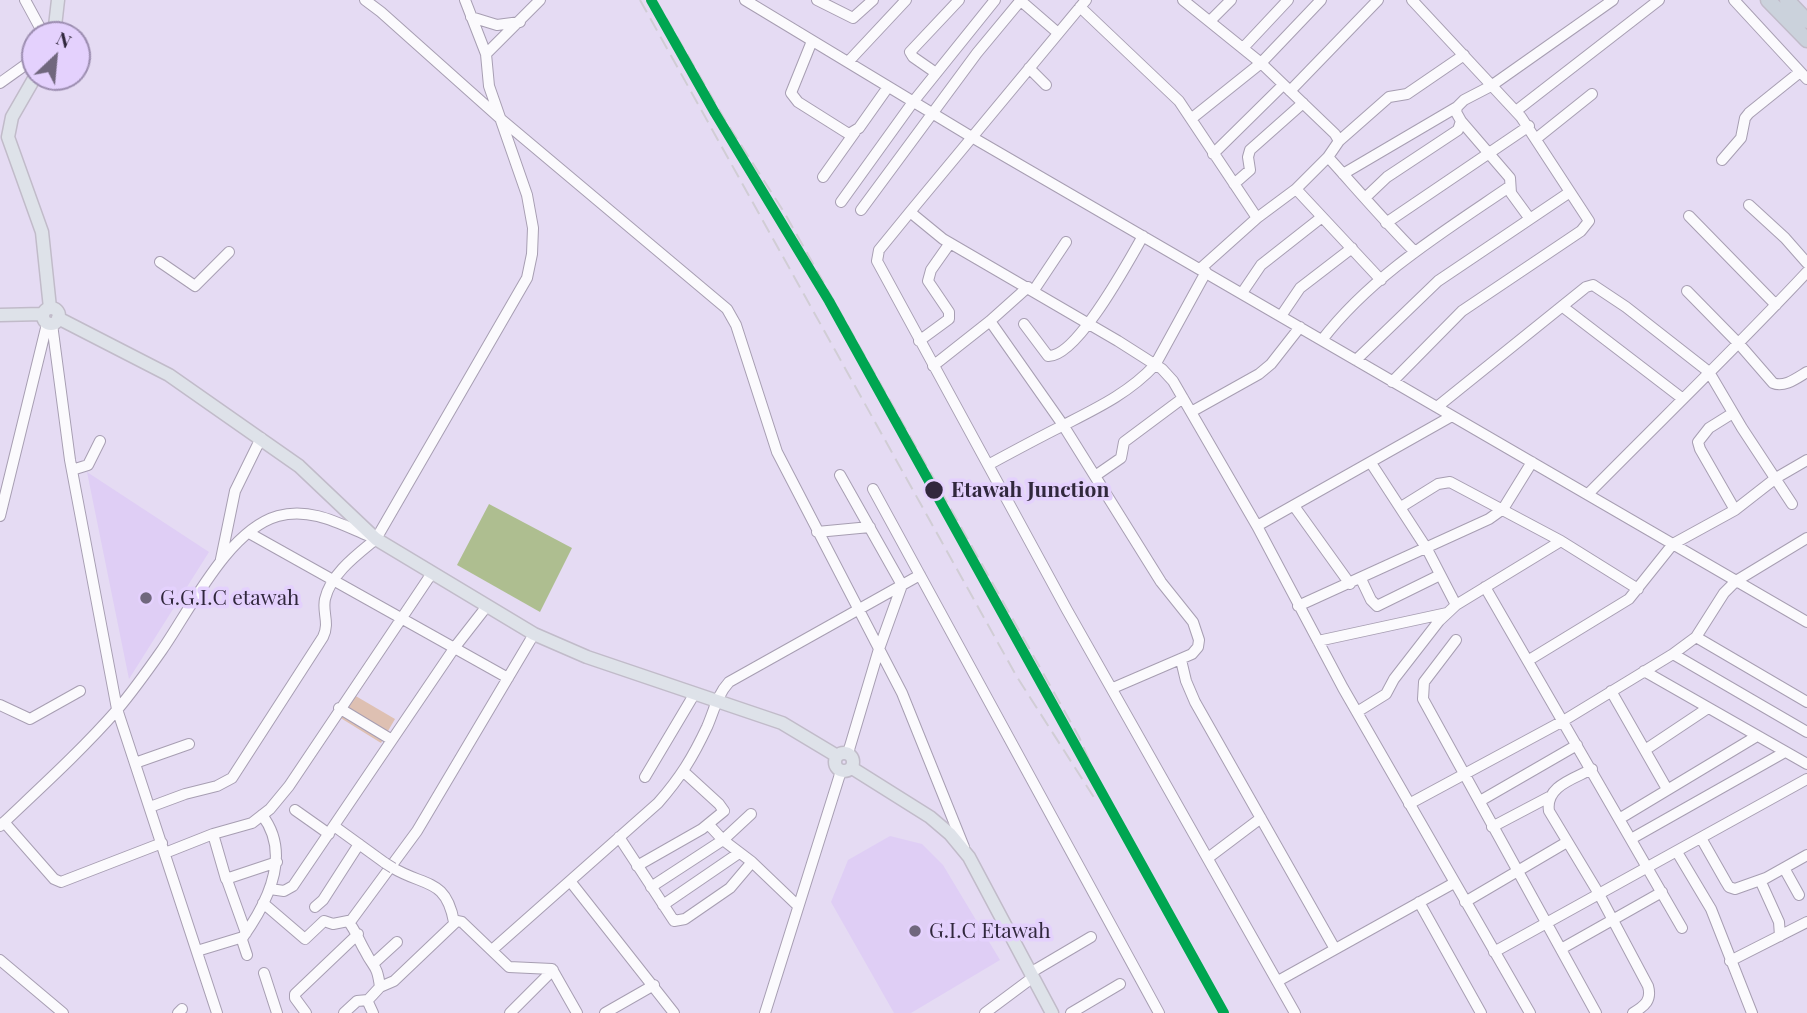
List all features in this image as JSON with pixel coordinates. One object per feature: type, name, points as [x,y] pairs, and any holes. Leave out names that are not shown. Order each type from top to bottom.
[{"type":"highway","points":[[1768,0],[1807,40]]},
{"type":"highway","points":[[1787,0],[1807,21]]},
{"type":"main road","points":[[56,21],[58,0]]},
{"type":"main road","points":[[27,91],[12,117],[8,137],[41,232],[51,317]]},
{"type":"main road","points":[[0,315],[51,317],[130,352],[144,363],[169,375],[299,466],[376,539],[534,634],[587,657],[782,723],[842,755],[835,762],[930,817],[950,834],[969,857],[1052,1013]]},
{"type":"street","points":[[25,0],[36,21]]},
{"type":"street","points":[[365,0],[502,120],[727,309],[736,325],[770,434],[817,532],[902,693],[969,857]]},
{"type":"street","points":[[150,807],[217,786],[232,778],[323,637],[328,619],[325,600],[335,579],[346,565],[376,539],[527,278],[532,254],[533,228],[527,195],[489,86],[486,54],[464,0]]},
{"type":"street","points":[[486,54],[521,22],[540,0]]},
{"type":"street","points":[[817,0],[853,18],[873,0]]},
{"type":"street","points":[[848,62],[906,0]]},
{"type":"street","points":[[936,73],[910,52],[959,0]]},
{"type":"street","points":[[841,202],[913,102],[995,0]]},
{"type":"street","points":[[861,210],[977,53],[1021,0],[1058,33]]},
{"type":"street","points":[[1183,0],[1261,63],[1335,134],[1339,141]]},
{"type":"street","points":[[1210,21],[1230,0]]},
{"type":"street","points":[[1243,48],[1288,0]]},
{"type":"street","points":[[1191,119],[1261,63],[1321,0]]},
{"type":"street","points":[[1213,154],[1287,88],[1378,0]]},
{"type":"street","points":[[1392,382],[1462,311],[1588,225],[1587,218],[1529,127],[1412,0]]},
{"type":"street","points":[[1343,174],[1491,86],[1612,0]]},
{"type":"street","points":[[1516,111],[1659,0]]},
{"type":"street","points":[[1723,160],[1741,138],[1745,118],[1749,113],[1803,76],[1734,0]]},
{"type":"street","points":[[750,1],[970,136],[1807,622]]},
{"type":"street","points":[[1257,218],[1171,92],[1083,4],[909,212],[879,250],[877,261],[919,341],[1295,1013]]},
{"type":"street","points":[[471,17],[497,25],[521,22]]},
{"type":"street","points":[[812,41],[792,87],[794,98],[849,134],[855,132]]},
{"type":"street","points":[[988,465],[1126,391],[1155,365],[1203,270],[1257,218],[1296,188],[1328,157],[1339,141],[1389,97],[1407,94],[1464,55]]},
{"type":"street","points":[[0,83],[21,68]]},
{"type":"street","points":[[1029,68],[1046,85]]},
{"type":"street","points":[[823,177],[888,87]]},
{"type":"street","points":[[1537,138],[1592,94]]},
{"type":"street","points":[[1234,184],[1250,170],[1250,150],[1303,103]]},
{"type":"street","points":[[1457,107],[1456,112],[1461,121],[1510,178],[1509,187],[1530,219]]},
{"type":"street","points":[[1366,197],[1387,177],[1458,130],[1461,121]]},
{"type":"street","points":[[1386,223],[1529,127]]},
{"type":"street","points":[[1328,157],[1366,197],[1386,223],[1416,252]]},
{"type":"street","points":[[1321,340],[1344,312],[1381,280],[1509,187]]},
{"type":"street","points":[[1296,188],[1381,280]]},
{"type":"street","points":[[1356,360],[1438,281],[1570,192]]},
{"type":"street","points":[[1749,205],[1807,262]]},
{"type":"street","points":[[909,212],[950,243],[1031,288],[1168,374],[1257,526],[1357,712],[1530,1013]]},
{"type":"street","points":[[1689,216],[1776,305]]},
{"type":"street","points":[[1242,293],[1261,265],[1322,217]]},
{"type":"street","points":[[1024,324],[1045,352],[1054,356],[1090,324],[1143,236]]},
{"type":"street","points":[[933,366],[1031,288],[1066,242]]},
{"type":"street","points":[[919,341],[949,318],[949,312],[928,281],[931,271],[950,243]]},
{"type":"street","points":[[1281,316],[1300,288],[1352,248]]},
{"type":"street","points":[[160,262],[195,286],[229,252]]},
{"type":"street","points":[[1588,494],[1740,345],[1807,272]]},
{"type":"street","points":[[1437,407],[1586,287],[1597,286],[1710,372],[1733,414],[1793,504]]},
{"type":"street","points":[[1687,291],[1740,345],[1768,379],[1778,385],[1807,373]]},
{"type":"street","points":[[1563,307],[1683,399]]},
{"type":"street","points":[[51,317],[72,470],[117,709],[217,1013]]},
{"type":"street","points":[[0,516],[51,317]]},
{"type":"street","points":[[990,321],[1063,425],[1161,582],[1194,622],[1198,631],[1198,647],[1192,654],[1112,688]]},
{"type":"street","points":[[1191,412],[1259,374],[1271,364],[1300,327]]},
{"type":"street","points":[[1095,476],[1121,458],[1124,442],[1182,398]]},
{"type":"street","points":[[1733,414],[1709,428],[1699,442],[1700,449],[1735,510]]},
{"type":"street","points":[[1257,526],[1452,416]]},
{"type":"street","points":[[221,560],[234,491],[261,438]]},
{"type":"street","points":[[72,470],[88,465],[100,441]]},
{"type":"street","points":[[1529,660],[1619,606],[1638,589],[1673,544],[1735,510],[1776,478],[1807,460]]},
{"type":"street","points":[[1298,606],[1489,519],[1503,509],[1532,461]]},
{"type":"street","points":[[1371,463],[1427,549],[1456,605]]},
{"type":"street","points":[[839,475],[902,585],[842,755]]},
{"type":"street","points":[[1401,507],[1438,484],[1450,482],[1561,541],[1638,589]]},
{"type":"street","points":[[873,489],[1159,1013]]},
{"type":"street","points":[[1294,506],[1350,584]]},
{"type":"street","points":[[376,539],[327,518],[296,513],[277,516],[262,523],[221,560],[162,650],[117,709],[2,824],[54,879],[61,882],[163,848],[253,823],[289,786],[432,573]]},
{"type":"street","points":[[817,532],[870,527]]},
{"type":"street","points":[[249,533],[508,678]]},
{"type":"street","points":[[1409,804],[1563,721],[1673,654],[1696,637],[1724,593],[1736,581],[1807,538]]},
{"type":"street","points":[[1357,712],[1386,694],[1394,679],[1456,605],[1561,541]]},
{"type":"street","points":[[492,950],[658,803],[684,772],[721,691],[729,682],[920,575]]},
{"type":"street","points":[[1361,579],[1371,600],[1377,606],[1440,575]]},
{"type":"street","points":[[1485,587],[1682,928]]},
{"type":"street","points":[[270,889],[280,891],[291,888],[455,647],[487,606]]},
{"type":"street","points":[[1318,641],[1447,613]]},
{"type":"street","points":[[350,922],[417,831],[534,634]]},
{"type":"street","points":[[1696,637],[1807,702]]},
{"type":"street","points":[[1456,640],[1429,674],[1422,690],[1426,706],[1596,1013]]},
{"type":"street","points":[[1673,654],[1807,732]]},
{"type":"street","points":[[1181,660],[1195,702],[1335,949]]},
{"type":"street","points":[[1644,671],[1807,764]]},
{"type":"street","points":[[0,705],[30,719],[80,691]]},
{"type":"street","points":[[1611,691],[1667,789]]},
{"type":"street","points":[[645,777],[695,694]]},
{"type":"street","points":[[339,708],[393,740]]},
{"type":"street","points":[[1645,750],[1708,708]]},
{"type":"street","points":[[1619,818],[1757,736]]},
{"type":"street","points":[[135,764],[189,744]]},
{"type":"street","points":[[1479,801],[1577,745]]},
{"type":"street","points":[[1631,839],[1785,752]]},
{"type":"street","points":[[1492,827],[1549,797],[1559,787],[1592,769]]},
{"type":"street","points":[[765,1013],[798,906],[846,770]]},
{"type":"street","points":[[637,866],[709,825],[724,811],[684,772]]},
{"type":"street","points":[[1494,952],[1807,779]]},
{"type":"street","points":[[1549,797],[1549,811],[1599,894],[1650,993],[1644,1007],[1633,1013]]},
{"type":"street","points":[[295,810],[359,844],[389,866],[440,889],[449,904],[454,922]]},
{"type":"street","points":[[651,887],[723,840],[751,814]]},
{"type":"street","points":[[247,955],[242,940],[270,889],[277,868],[271,827],[262,815]]},
{"type":"street","points":[[1208,858],[1261,818]]},
{"type":"street","points":[[709,825],[798,906]]},
{"type":"street","points":[[213,834],[244,935]]},
{"type":"street","points":[[619,838],[674,920],[685,919],[730,888],[752,862]]},
{"type":"street","points":[[1701,838],[1730,887],[1740,888],[1807,855]]},
{"type":"street","points":[[1465,902],[1567,842]]},
{"type":"street","points":[[315,907],[323,900],[359,844]]},
{"type":"street","points":[[1677,852],[1711,909],[1752,1013]]},
{"type":"street","points":[[663,905],[739,853]]},
{"type":"street","points":[[227,880],[276,862]]},
{"type":"street","points":[[1784,868],[1799,895]]},
{"type":"street","points":[[1759,880],[1779,922],[1780,936]]},
{"type":"street","points":[[570,881],[674,1013]]},
{"type":"street","points":[[1278,981],[1454,883]]},
{"type":"street","points":[[1561,949],[1662,892]]},
{"type":"street","points":[[1419,902],[1481,1013]]},
{"type":"street","points":[[263,903],[305,939],[324,921],[332,924],[346,920],[350,922],[358,933],[365,953],[378,971],[380,987]]},
{"type":"street","points":[[365,1001],[380,987],[394,981],[454,922],[462,922],[509,967],[553,970]]},
{"type":"street","points":[[1730,961],[1807,922]]},
{"type":"street","points":[[306,1013],[295,994],[358,933]]},
{"type":"street","points":[[197,951],[244,935]]},
{"type":"street","points":[[985,1013],[1031,975],[1091,937]]},
{"type":"street","points":[[374,963],[397,942]]},
{"type":"street","points":[[0,960],[63,1013]]},
{"type":"street","points":[[510,1013],[553,970]]},
{"type":"street","points":[[553,970],[577,1013]]},
{"type":"street","points":[[264,973],[277,1013]]},
{"type":"street","points":[[1071,1013],[1120,984]]},
{"type":"street","points":[[605,1013],[654,985]]},
{"type":"street","points":[[344,1013],[358,1000],[365,1001],[373,1013]]},
{"type":"shaded area","name":"G.G.I.C etawah","points":[[87,472],[209,552],[129,679]]},
{"type":"shaded area","points":[[489,504],[572,548],[540,612],[457,565]]},
{"type":"shaded area","points":[[354,695],[395,719],[381,743],[339,717]]},
{"type":"shaded area","name":"G.I.C Etawah","points":[[890,836],[922,844],[943,865],[1000,960],[911,1013],[894,1013],[831,902],[848,860]]},
{"type":"railway","points":[[640,0],[1017,677],[1095,799]]},
{"type":"railway","points":[[656,0],[725,120],[784,212],[1079,737],[1106,798]]},
{"type":"transit line","points":[[651,0],[715,113],[829,301],[1224,1013]]},
{"type":"place","name":"Etawah Junction","points":[[934,490]]},
{"type":"place","name":"G.G.I.C etawah","points":[[146,598]]},
{"type":"place","name":"G.I.C Etawah","points":[[915,931]]}]
